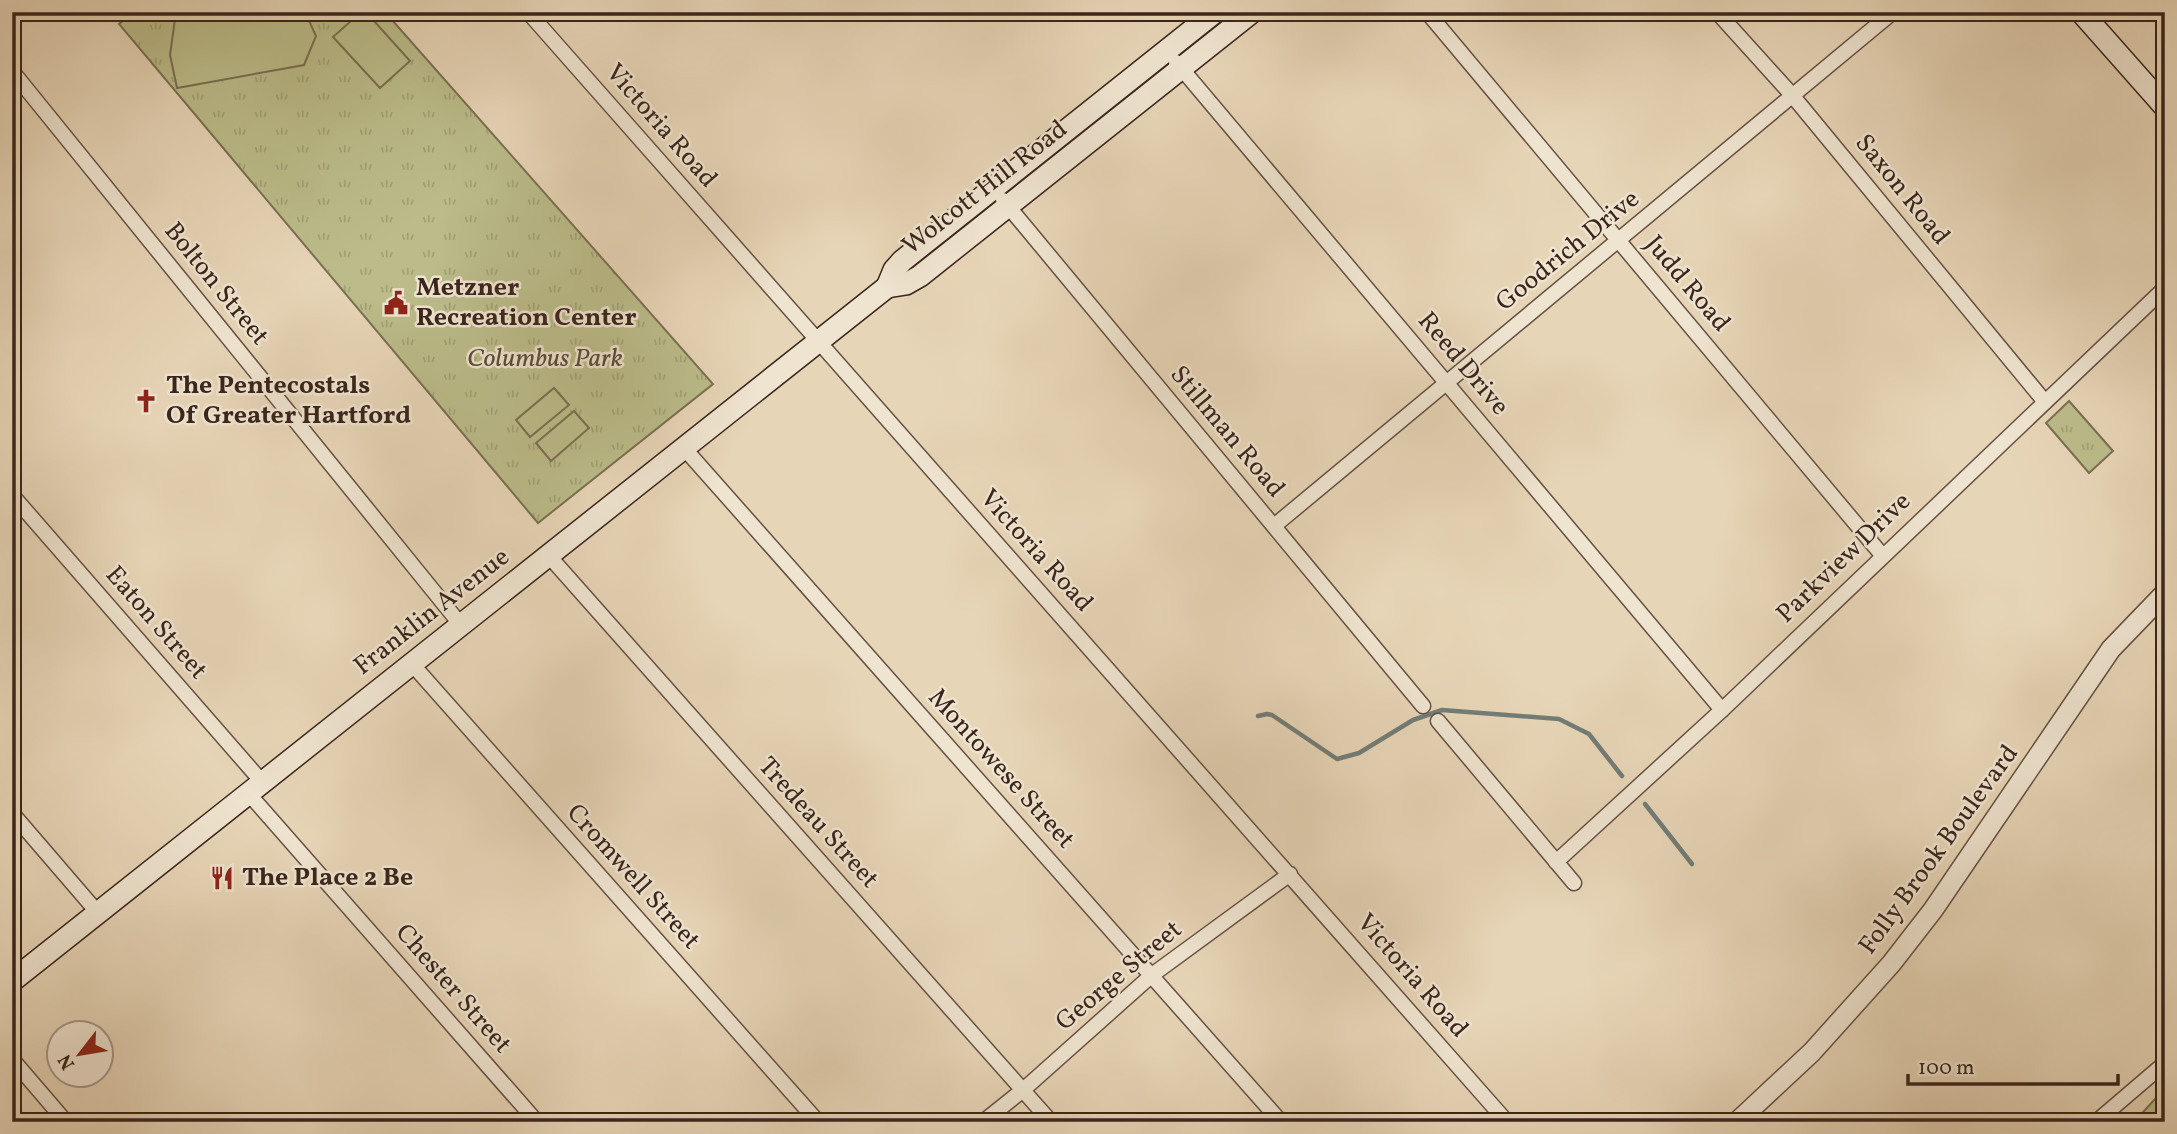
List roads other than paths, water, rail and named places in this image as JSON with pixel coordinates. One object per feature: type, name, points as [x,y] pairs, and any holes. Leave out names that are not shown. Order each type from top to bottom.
[{"type":"main road","name":"Wolcott Hill Road","points":[[887,287],[897,265],[1215,12]]},
{"type":"main road","name":"Wolcott Hill Road","points":[[887,287],[912,282],[1252,12]]},
{"type":"main road","points":[[2081,12],[2165,107]]},
{"type":"main road","name":"Franklin Avenue","points":[[12,981],[887,287]]},
{"type":"street","name":"Judd Road","points":[[1427,12],[1882,555]]},
{"type":"street","name":"Saxon Road","points":[[1717,12],[1792,95],[2045,402]]},
{"type":"street","name":"Goodrich Drive","points":[[1274,526],[1893,12]]},
{"type":"street","name":"Victoria Road","points":[[537,15],[818,342],[1507,1122]]},
{"type":"street","name":"Reed Drive","points":[[1167,50],[1722,710]]},
{"type":"street","name":"Bolton Street","points":[[12,71],[461,625]]},
{"type":"street","name":"Stillman Road","points":[[993,188],[1423,706]]},
{"type":"street","name":"Parkview Drive","points":[[1556,862],[1722,710],[2165,288]]},
{"type":"street","name":"Montowese Street","points":[[684,448],[1281,1122]]},
{"type":"street","name":"Eaton Street","points":[[12,495],[256,788]]},
{"type":"street","name":"Tredeau Street","points":[[549,556],[1051,1122]]},
{"type":"street","name":"Folly Brook Boulevard","points":[[1737,1122],[1812,1052],[1891,964],[1933,910],[2111,649],[2165,593]]},
{"type":"street","name":"Cromwell Street","points":[[412,664],[818,1122]]},
{"type":"street","points":[[1438,721],[1574,883]]},
{"type":"street","name":"Chester Street","points":[[256,788],[537,1122]]},
{"type":"street","points":[[12,813],[98,913]]},
{"type":"street","name":"George Street","points":[[983,1122],[1023,1090],[1152,975],[1290,874]]},
{"type":"street","points":[[12,1059],[66,1122]]},
{"type":"street","points":[[2096,1122],[2165,1063]]},
{"type":"waterway","points":[[1258,716],[1272,715],[1337,759],[1359,753],[1413,720],[1442,710],[1559,719],[1589,734],[1622,776]]},
{"type":"waterway","points":[[1645,804],[1692,864]]},
{"type":"place","name":"Metzner Recreation Center","points":[[396,303]]},
{"type":"place","name":"The Pentecostals Of Greater Hartford","points":[[146,401]]},
{"type":"place","name":"The Place 2 Be","points":[[222,878]]},
{"type":"park label","name":"Columbus Park","points":[[545,359]]}]
